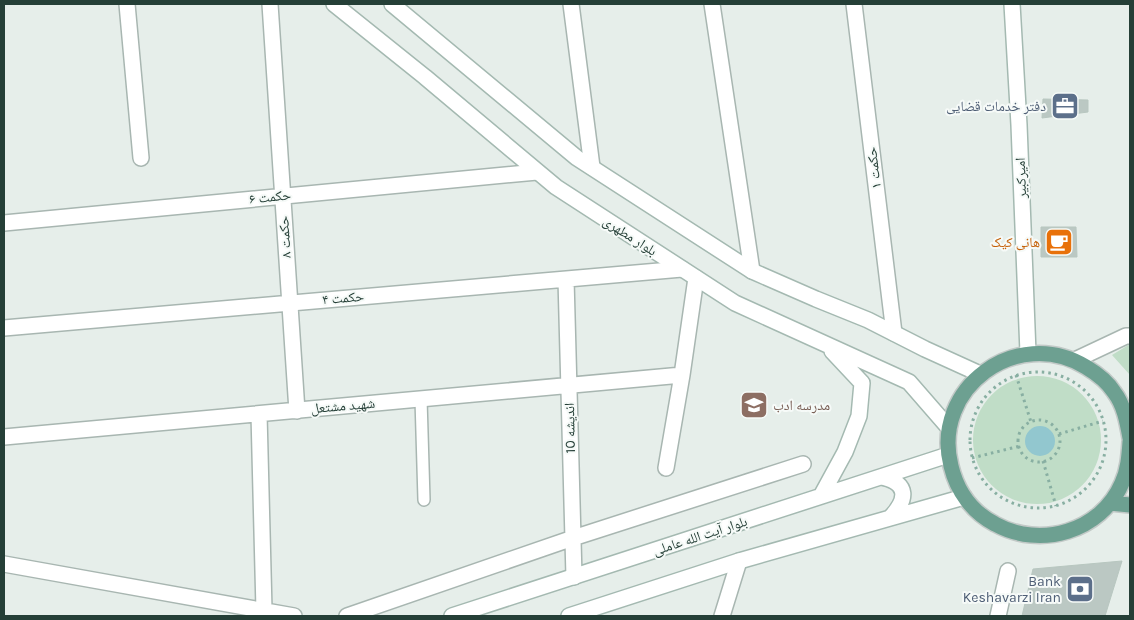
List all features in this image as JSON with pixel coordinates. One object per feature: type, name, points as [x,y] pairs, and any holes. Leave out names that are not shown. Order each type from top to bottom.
[{"type":"main road","points":[[1130,438],[1125,414],[1114,392],[1097,373],[1075,360],[1052,354],[1028,353],[1002,360],[980,374],[960,398],[949,428],[948,455],[953,477],[964,497],[983,518],[1008,531],[1036,537],[1064,533],[1089,522],[1110,503],[1122,483],[1129,461],[1130,442]]},
{"type":"main road","points":[[1110,503],[1130,505]]},
{"type":"street","points":[[127,4],[141,158]]},
{"type":"street","name":"حکمت ۸","points":[[270,4],[297,410]]},
{"type":"street","name":"بلوار مطهری","points":[[334,4],[425,77],[556,187],[735,303],[909,382],[949,428]]},
{"type":"street","points":[[392,4],[408,11],[577,158],[752,271],[868,320],[980,374]]},
{"type":"street","points":[[571,4],[592,167]]},
{"type":"street","points":[[712,4],[752,271]]},
{"type":"street","name":"حکمت ۱","points":[[854,4],[894,333]]},
{"type":"street","name":"امیرکبیر","points":[[1012,4],[1028,353]]},
{"type":"street","name":"حکمت ۶","points":[[4,223],[537,172]]},
{"type":"street","name":"حکمت ۴","points":[[4,328],[682,269]]},
{"type":"street","points":[[666,468],[696,278]]},
{"type":"street","name":"اندیشه 10","points":[[566,279],[574,577]]},
{"type":"street","points":[[1075,360],[1126,336],[1130,336]]},
{"type":"street","points":[[821,496],[845,452],[859,416],[862,383],[827,346]]},
{"type":"street","name":"شهید مشتعل","points":[[4,437],[682,375]]},
{"type":"street","points":[[259,414],[264,610]]},
{"type":"street","name":"بلوار آیت‌ الله عاملی","points":[[452,616],[948,455]]},
{"type":"street","points":[[347,616],[573,538],[803,464]]},
{"type":"street","points":[[881,476],[893,479],[901,488],[904,497],[900,508],[890,518]]},
{"type":"street","points":[[569,616],[739,561],[964,497]]},
{"type":"street","points":[[722,616],[739,561]]},
{"type":"street","points":[[4,564],[294,616]]},
{"type":"street","points":[[998,616],[1008,571]]},
{"type":"lane","points":[[421,399],[424,500]]},
{"type":"path","points":[[1032,372],[1051,373],[1069,379],[1085,390],[1095,403],[1103,421],[1106,435],[1105,451],[1100,467],[1092,482],[1080,494],[1056,506],[1034,509],[1018,506],[1002,499],[988,487],[976,471],[972,458],[969,434],[974,415],[983,398],[996,385],[1016,375],[1032,372]]},
{"type":"path","points":[[1016,375],[1031,422]]},
{"type":"path","points":[[1042,420],[1048,422],[1054,426],[1059,434],[1060,445],[1057,451],[1053,456],[1043,461],[1035,461],[1029,458],[1024,454],[1020,446],[1020,434],[1023,428],[1031,422],[1042,420]]},
{"type":"path","points":[[1059,434],[1103,421]]},
{"type":"path","points":[[972,458],[1020,446]]},
{"type":"path","points":[[1043,461],[1056,506]]},
{"type":"green space","points":[[1130,344],[1130,375],[1112,355]]},
{"type":"green space","points":[[1037,376],[1050,377],[1062,381],[1082,395],[1096,415],[1100,427],[1100,453],[1096,465],[1082,485],[1062,499],[1050,503],[1037,504],[1024,503],[1012,499],[992,485],[978,465],[974,453],[973,440],[974,427],[978,415],[992,395],[1012,381],[1024,377]]},
{"type":"water","points":[[1040,426],[1051,430],[1055,441],[1051,452],[1040,456],[1029,452],[1025,441],[1029,430]]},
{"type":"building","name":"دفتر خدمات قضایی","points":[[1043,99],[1088,100],[1088,112],[1042,118]]},
{"type":"building","name":"هانی کیک","points":[[1041,227],[1076,227],[1077,257],[1041,257]]},
{"type":"building","points":[[1122,561],[1105,616],[1022,616],[1033,569]]},
{"type":"place","name":"دفتر خدمات قضایی","points":[[1065,106]]},
{"type":"place","name":"هانی کیک","points":[[1059,242]]},
{"type":"place","name":"مدرسه ادب","points":[[754,405]]},
{"type":"place","name":"Bank Keshavarzi Iran","points":[[1080,589]]}]
